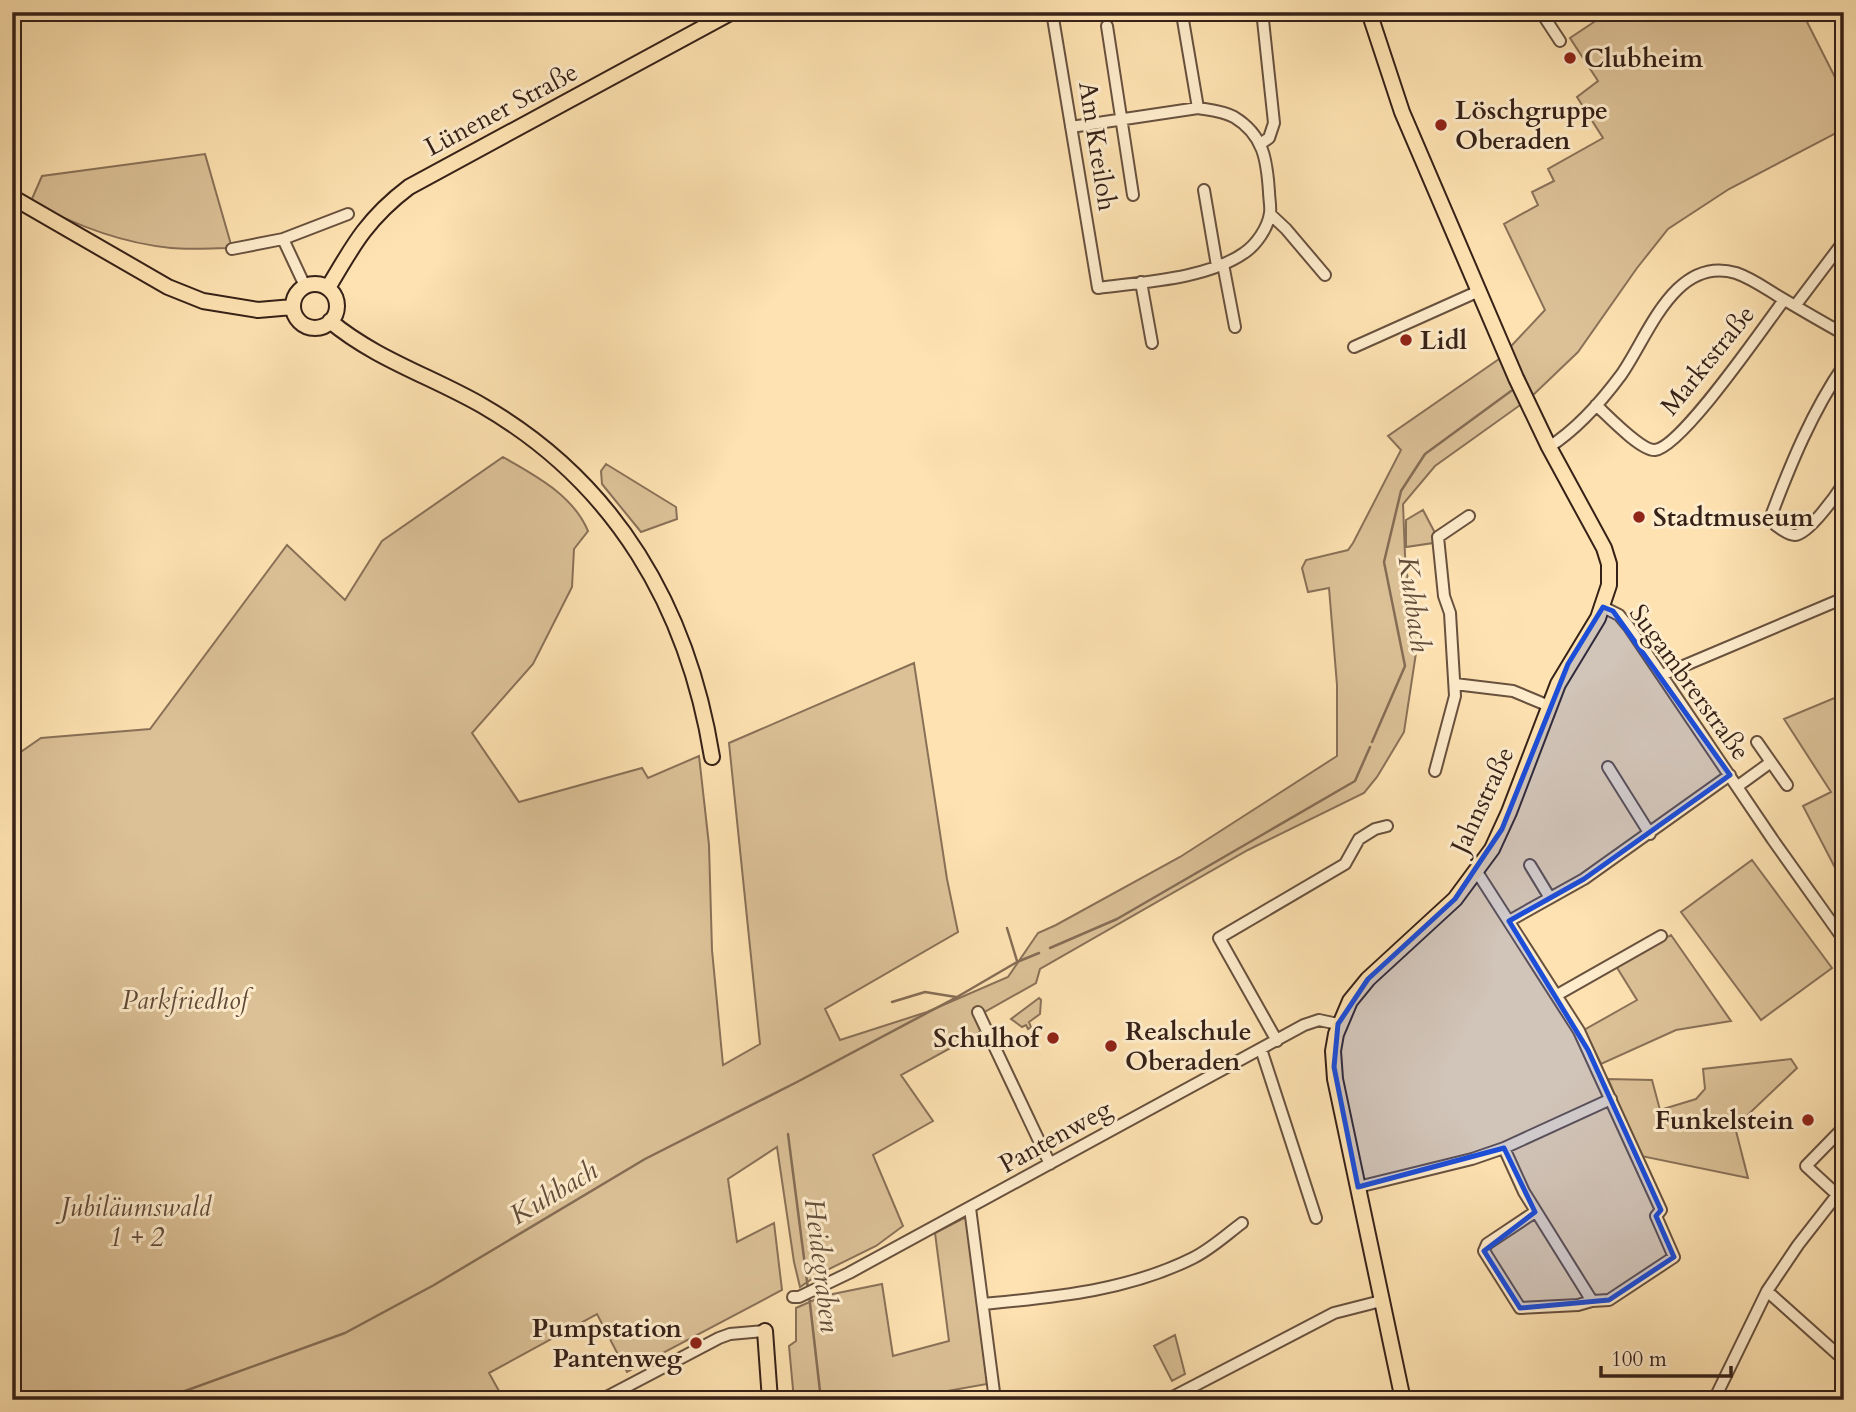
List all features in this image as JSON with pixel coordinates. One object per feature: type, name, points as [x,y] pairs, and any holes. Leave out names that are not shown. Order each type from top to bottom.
[{"type":"main road","name":"Lünener Straße","points":[[328,288],[358,237],[375,215],[409,187],[732,12]]},
{"type":"main road","name":"Jahnstraße","points":[[1369,12],[1402,112],[1549,447],[1604,548],[1609,573],[1603,607],[1568,664],[1549,706],[1506,821],[1492,849],[1455,899],[1363,985],[1350,1001],[1338,1024],[1333,1051],[1334,1067],[1403,1400]]},
{"type":"main road","points":[[12,197],[168,287],[203,301],[258,310],[293,307]]},
{"type":"main road","points":[[314,284],[328,288],[337,304],[336,313],[330,321],[319,327],[306,325],[296,316],[293,307],[297,293],[305,286],[314,284]]},
{"type":"main road","points":[[330,321],[358,343],[470,398],[509,422],[551,453],[599,501],[646,566],[683,642],[699,692],[712,757]]},
{"type":"main road","points":[[765,1331],[770,1400]]},
{"type":"street","name":"Am Kreiloh","points":[[1052,12],[1098,288],[1141,282]]},
{"type":"street","points":[[1541,12],[1560,41]]},
{"type":"street","points":[[1183,20],[1198,108]]},
{"type":"street","points":[[1261,144],[1269,138],[1274,122],[1263,20]]},
{"type":"street","points":[[1107,26],[1133,195]]},
{"type":"street","points":[[1071,127],[1198,108],[1234,117],[1250,130],[1261,144],[1266,160],[1270,214],[1256,242],[1246,252],[1200,272],[1141,282],[1152,343]]},
{"type":"street","points":[[1204,190],[1235,327]]},
{"type":"street","points":[[232,249],[283,239],[348,214]]},
{"type":"street","points":[[1270,214],[1325,275]]},
{"type":"street","points":[[283,239],[305,286]]},
{"type":"street","points":[[1795,306],[1844,241]]},
{"type":"street","points":[[1549,447],[1565,436],[1596,405],[1629,363],[1660,311],[1689,279],[1714,271],[1732,272],[1748,278],[1844,334]]},
{"type":"street","points":[[1354,347],[1479,291]]},
{"type":"street","name":"Marktstraße","points":[[1596,405],[1641,444],[1651,450],[1661,448],[1683,430],[1713,396],[1784,300]]},
{"type":"street","points":[[1844,365],[1810,424],[1785,477],[1771,521],[1791,534],[1799,534],[1821,515],[1844,483]]},
{"type":"street","points":[[1435,771],[1455,696],[1450,613],[1444,597],[1438,537],[1469,516]]},
{"type":"street","points":[[1662,675],[1844,598]]},
{"type":"street","name":"Sugambrerstraße","points":[[1603,607],[1625,621],[1844,940]]},
{"type":"street","points":[[1455,684],[1513,691],[1549,706]]},
{"type":"street","name":"Sugambrerstraße","points":[[1757,742],[1787,785]]},
{"type":"street","name":"Sugambrerstraße","points":[[1738,786],[1771,762]]},
{"type":"street","points":[[1608,767],[1650,834]]},
{"type":"street","points":[[1509,921],[1584,879],[1730,775]]},
{"type":"street","points":[[1276,1041],[1219,938],[1345,864],[1359,839],[1387,826]]},
{"type":"street","points":[[1530,865],[1550,898]]},
{"type":"street","points":[[1477,872],[1579,1031],[1661,1210],[1656,1216],[1674,1257],[1609,1300],[1578,1305],[1520,1308],[1484,1251],[1487,1244],[1535,1212]]},
{"type":"street","points":[[1557,995],[1661,936]]},
{"type":"street","points":[[978,1012],[1051,1164]]},
{"type":"street","name":"Pantenweg","points":[[797,1296],[849,1273],[1310,1022],[1319,1020],[1338,1024]]},
{"type":"street","points":[[1261,1049],[1316,1217]]},
{"type":"street","points":[[1358,1187],[1441,1168],[1504,1148],[1611,1099]]},
{"type":"street","points":[[1714,1400],[1767,1291],[1798,1245],[1840,1198],[1807,1166],[1844,1127]]},
{"type":"street","points":[[1504,1148],[1535,1212],[1592,1301]]},
{"type":"street","points":[[970,1208],[995,1400]]},
{"type":"street","points":[[983,1304],[1050,1298],[1136,1282],[1196,1257],[1242,1223]]},
{"type":"street","points":[[1767,1291],[1844,1360]]},
{"type":"street","points":[[1175,1398],[1334,1313],[1381,1301]]},
{"type":"street","points":[[601,1400],[719,1338],[730,1334],[765,1331]]},
{"type":"highlighted area","points":[[1603,607],[1613,611],[1730,775],[1584,879],[1509,921],[1588,1050],[1661,1210],[1656,1216],[1674,1257],[1609,1300],[1520,1308],[1484,1251],[1535,1212],[1504,1148],[1358,1187],[1334,1067],[1338,1024],[1368,979],[1455,899],[1502,829],[1568,664]]},
{"type":"green space","points":[[1609,12],[1802,12],[1844,95],[1844,129],[1729,189],[1668,229],[1578,352],[1530,398],[1435,466],[1403,504],[1405,555],[1416,653],[1404,732],[1364,793],[1248,850],[1040,969],[1036,983],[983,1013],[989,1027],[901,1075],[933,1121],[873,1155],[903,1226],[876,1246],[819,1274],[800,1287],[777,1147],[728,1179],[737,1242],[774,1223],[782,1290],[627,1372],[597,1314],[489,1373],[504,1400],[12,1400],[12,758],[41,738],[150,729],[287,545],[345,600],[382,541],[503,457],[540,479],[563,497],[573,507],[588,531],[574,549],[572,587],[533,664],[472,733],[519,802],[642,768],[648,778],[699,756],[709,845],[712,950],[723,1065],[760,1044],[729,743],[914,663],[947,879],[958,932],[825,1009],[840,1040],[927,1012],[1008,977],[1038,933],[1180,857],[1337,756],[1337,685],[1329,588],[1308,592],[1302,568],[1306,560],[1348,550],[1353,543],[1401,450],[1388,436],[1499,359],[1545,310],[1504,224],[1538,205],[1532,192],[1554,181],[1548,169],[1603,138],[1577,97],[1598,81],[1570,38]]},
{"type":"green space","points":[[205,154],[232,248],[179,249],[134,242],[81,225],[31,201],[42,176]]},
{"type":"green space","points":[[606,464],[676,507],[677,519],[641,532],[602,484],[601,471]]},
{"type":"green space","points":[[1423,510],[1435,533],[1433,543],[1406,547],[1406,520]]},
{"type":"green space","points":[[1844,694],[1844,885],[1803,806],[1831,792],[1784,719]]},
{"type":"green space","points":[[1752,860],[1832,968],[1761,1020],[1681,912]]},
{"type":"green space","points":[[1671,935],[1731,1021],[1676,1030],[1601,1064],[1584,1030],[1637,1000],[1616,966]]},
{"type":"green space","points":[[1039,998],[1040,1014],[1029,1022],[1031,1027],[1022,1027],[1011,1019]]},
{"type":"green space","points":[[1791,1059],[1797,1068],[1735,1127],[1748,1178],[1641,1156],[1608,1079],[1652,1080],[1660,1110],[1696,1099],[1705,1089],[1703,1069]]},
{"type":"green space","points":[[968,1216],[987,1384],[897,1400],[794,1400],[789,1346],[796,1341],[796,1308],[823,1296],[882,1284],[893,1356],[949,1341],[935,1233]]},
{"type":"green space","points":[[1175,1335],[1185,1374],[1172,1381],[1154,1346]]},
{"type":"waterway","name":"Kuhbach","points":[[1372,742],[1405,666],[1384,562],[1401,491],[1425,454],[1511,391]]},
{"type":"waterway","name":"Kuhbach","points":[[1050,948],[1117,919],[1355,781],[1370,747]]},
{"type":"waterway","name":"Kuhbach","points":[[1007,928],[1017,961]]},
{"type":"waterway","name":"Kuhbach","points":[[160,1400],[345,1333],[434,1285],[645,1159],[797,1082],[1017,962],[1039,953]]},
{"type":"waterway","name":"Kuhbach","points":[[892,1002],[925,992],[956,997]]},
{"type":"waterway","name":"Heidegraben","points":[[788,1134],[808,1289]]},
{"type":"waterway","name":"Heidegraben","points":[[809,1295],[821,1400]]},
{"type":"place","name":"Clubheim","points":[[1570,58]]},
{"type":"place","name":"Löschgruppe Oberaden","points":[[1441,125]]},
{"type":"place","name":"Lidl","points":[[1406,340]]},
{"type":"place","name":"Stadtmuseum","points":[[1639,517]]},
{"type":"place","name":"Schulhof","points":[[1053,1038]]},
{"type":"place","name":"Realschule Oberaden","points":[[1111,1046]]},
{"type":"place","name":"Funkelstein","points":[[1808,1120]]},
{"type":"place","name":"Pumpstation Pantenweg","points":[[696,1343]]},
{"type":"park label","name":"Parkfriedhof","points":[[185,1000]]},
{"type":"park label","name":"Jubiläumswald 1 + 2","points":[[136,1222]]}]
